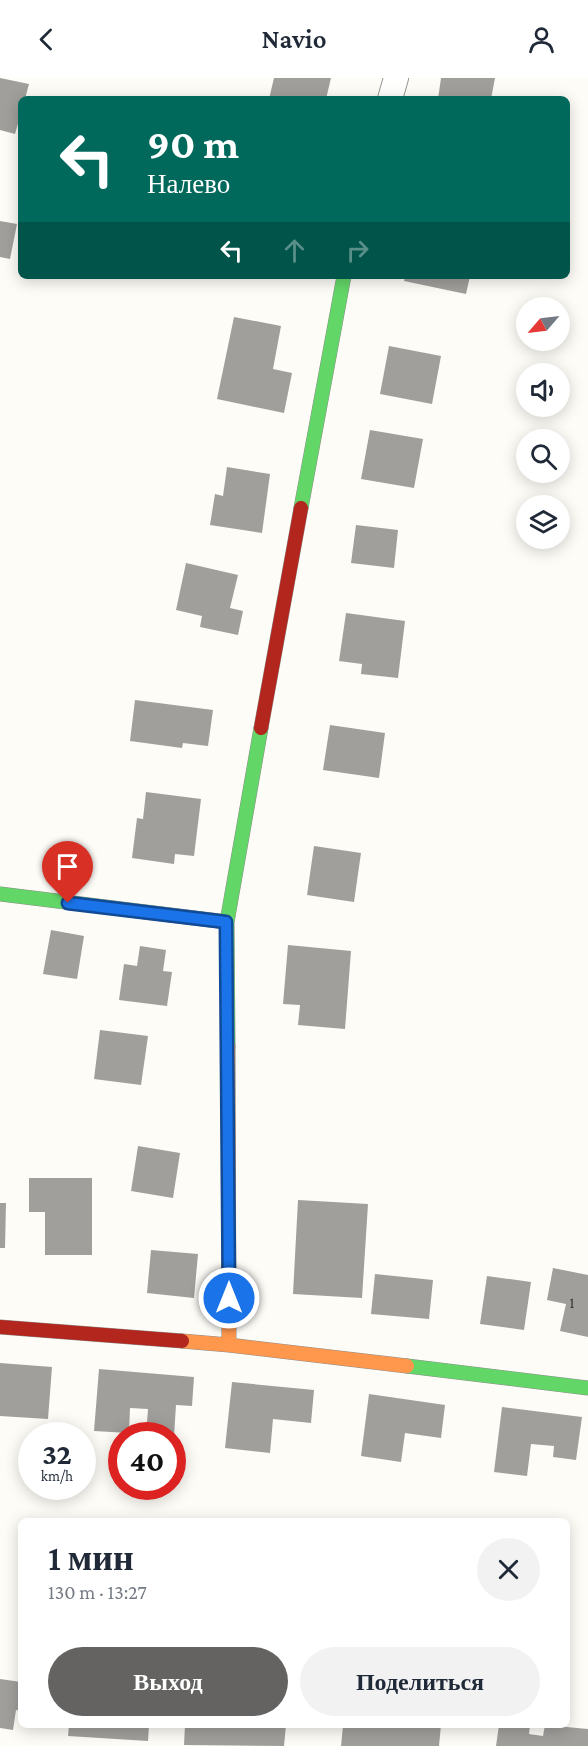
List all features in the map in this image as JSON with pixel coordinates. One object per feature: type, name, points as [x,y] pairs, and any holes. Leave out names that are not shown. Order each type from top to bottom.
[{"type":"street","points":[[391,96],[396,78]]},
{"type":"street","points":[[229,1345],[226,922],[343,279]]},
{"type":"street","points":[[0,894],[226,922]]},
{"type":"street","points":[[0,1327],[229,1345],[588,1388]]},
{"type":"building","points":[[0,78],[29,84],[26,96],[18,96],[18,124],[15,134],[0,130]]},
{"type":"building","points":[[274,78],[331,78],[327,96],[270,96]]},
{"type":"building","points":[[441,78],[495,78],[492,96],[438,96]]},
{"type":"building","points":[[0,221],[17,224],[10,259],[0,257]]},
{"type":"building","points":[[404,279],[469,279],[466,294],[404,281]]},
{"type":"building","points":[[234,317],[281,326],[273,369],[292,373],[284,413],[217,399]]},
{"type":"building","points":[[389,346],[441,356],[432,404],[380,394]]},
{"type":"building","points":[[370,430],[423,439],[414,488],[361,479]]},
{"type":"building","points":[[227,467],[270,474],[262,533],[210,525],[215,494],[223,496]]},
{"type":"building","points":[[356,525],[398,530],[394,568],[351,563]]},
{"type":"building","points":[[186,563],[238,575],[230,608],[243,611],[238,635],[200,627],[202,616],[176,610]]},
{"type":"building","points":[[346,613],[405,621],[398,678],[361,674],[362,664],[339,661]]},
{"type":"building","points":[[135,700],[213,710],[208,746],[183,743],[182,748],[130,741]]},
{"type":"building","points":[[330,725],[385,733],[379,778],[323,770]]},
{"type":"building","points":[[146,792],[201,799],[194,856],[175,854],[174,864],[132,858],[137,818],[143,819]]},
{"type":"building","points":[[314,846],[361,853],[354,902],[307,895]]},
{"type":"building","points":[[51,930],[84,936],[77,979],[43,974]]},
{"type":"building","points":[[288,945],[351,951],[345,1029],[298,1025],[300,1005],[283,1004]]},
{"type":"building","points":[[140,946],[166,950],[163,971],[172,972],[167,1006],[119,1000],[124,964],[137,966]]},
{"type":"building","points":[[100,1030],[148,1036],[141,1085],[94,1079]]},
{"type":"building","points":[[138,1146],[180,1153],[173,1198],[131,1191]]},
{"type":"building","points":[[29,1178],[92,1178],[92,1255],[45,1255],[45,1212],[29,1212]]},
{"type":"building","points":[[298,1200],[368,1204],[362,1298],[293,1294]]},
{"type":"building","points":[[0,1203],[6,1203],[5,1248],[0,1248]]},
{"type":"building","points":[[151,1250],[198,1254],[194,1298],[147,1293]]},
{"type":"building","points":[[553,1268],[588,1275],[588,1337],[560,1331],[566,1304],[547,1300]]},
{"type":"building","points":[[375,1274],[433,1280],[429,1319],[371,1314]]},
{"type":"building","points":[[487,1276],[531,1282],[524,1330],[480,1324]]},
{"type":"building","points":[[0,1363],[52,1367],[48,1419],[0,1416]]},
{"type":"building","points":[[99,1369],[194,1377],[192,1406],[176,1405],[175,1422],[147,1422],[148,1409],[130,1408],[129,1422],[108,1422],[108,1432],[96,1431]]},
{"type":"building","points":[[232,1382],[314,1390],[311,1423],[273,1419],[270,1453],[225,1448]]},
{"type":"building","points":[[369,1394],[445,1405],[441,1438],[405,1433],[401,1462],[361,1456]]},
{"type":"building","points":[[502,1407],[582,1417],[576,1460],[553,1457],[554,1446],[531,1444],[527,1476],[494,1472]]},
{"type":"building","points":[[0,1679],[18,1682],[18,1710],[16,1710],[13,1730],[0,1728]]},
{"type":"building","points":[[69,1728],[149,1728],[148,1741],[68,1736]]},
{"type":"building","points":[[185,1728],[286,1728],[284,1746],[184,1745]]},
{"type":"building","points":[[343,1728],[441,1728],[439,1746],[341,1746]]},
{"type":"building","points":[[499,1728],[530,1728],[529,1734],[543,1736],[544,1728],[588,1729],[588,1746],[496,1746]]},
{"type":"traffic: fast","points":[[301,508],[343,279]]},
{"type":"traffic: fast","points":[[228,1046],[227,922],[261,728]]},
{"type":"traffic: fast","points":[[0,894],[227,922]]},
{"type":"traffic: fast","points":[[407,1366],[588,1388]]},
{"type":"traffic: slow","points":[[228,1046],[229,1345]]},
{"type":"traffic: slow","points":[[182,1341],[407,1366]]},
{"type":"traffic: jam","points":[[261,728],[301,508]]},
{"type":"traffic: jam","points":[[0,1327],[182,1341]]},
{"type":"route","points":[[68,903],[226,922],[229,1298]]}]
